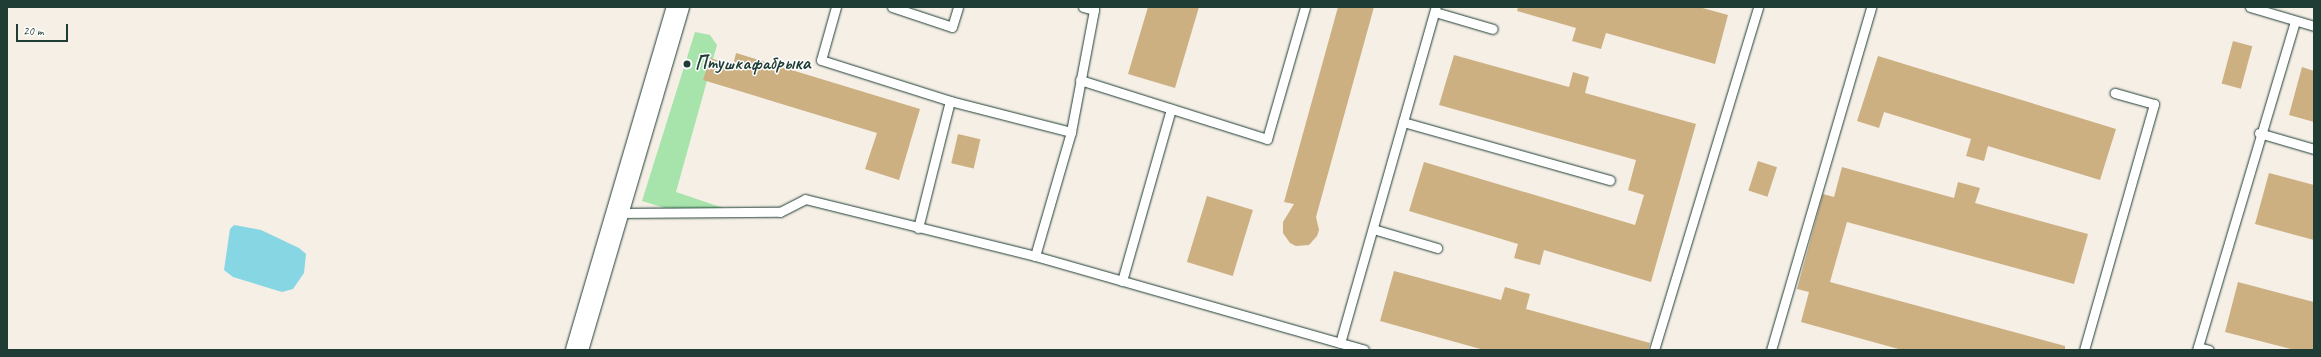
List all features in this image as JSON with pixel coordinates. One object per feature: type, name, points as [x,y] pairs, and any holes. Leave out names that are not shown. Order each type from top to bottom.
[{"type":"main road","points":[[577,350],[616,213],[678,7]]},
{"type":"lane","points":[[836,7],[821,60],[950,101],[1070,132]]},
{"type":"lane","points":[[892,7],[952,27],[958,7]]},
{"type":"lane","points":[[1035,256],[1070,132],[1094,8],[1084,7]]},
{"type":"lane","points":[[1080,80],[1267,140],[1305,7]]},
{"type":"lane","points":[[1654,350],[1758,7]]},
{"type":"lane","points":[[1771,350],[1871,7]]},
{"type":"lane","points":[[2250,7],[2314,26]]},
{"type":"lane","points":[[1340,343],[1436,10],[1493,29]]},
{"type":"lane","points":[[2209,350],[2198,348],[2259,133],[2294,21]]},
{"type":"lane","points":[[2084,350],[2154,104],[2115,93]]},
{"type":"lane","points":[[918,228],[950,101]]},
{"type":"lane","points":[[1122,281],[1171,109]]},
{"type":"lane","points":[[1403,122],[1610,180]]},
{"type":"lane","points":[[2259,133],[2314,149]]},
{"type":"lane","points":[[616,213],[780,212],[805,199],[1035,256],[1364,350]]},
{"type":"lane","points":[[1373,229],[1438,248]]},
{"type":"green space","points":[[695,32],[710,35],[717,45],[676,192],[735,212],[678,212],[642,201]]},
{"type":"water","points":[[234,225],[261,230],[299,248],[306,254],[304,273],[293,289],[282,292],[233,277],[224,270],[230,229]]},
{"type":"building","points":[[1148,7],[1199,7],[1175,88],[1128,74]]},
{"type":"building","points":[[1338,7],[1374,7],[1316,217],[1319,230],[1317,236],[1309,245],[1296,246],[1290,243],[1283,233],[1283,222],[1294,204],[1284,202]]},
{"type":"building","points":[[1518,7],[1699,7],[1728,15],[1715,64],[1606,33],[1601,49],[1572,41],[1576,28],[1517,11]]},
{"type":"building","points":[[2233,41],[2252,46],[2241,89],[2222,84]]},
{"type":"building","points":[[736,53],[920,109],[899,180],[865,169],[877,133],[703,80],[710,58],[733,65]]},
{"type":"building","points":[[1454,55],[1569,87],[1573,72],[1589,77],[1585,93],[1696,124],[1651,282],[1544,250],[1540,265],[1514,258],[1518,244],[1409,211],[1424,162],[1635,225],[1644,195],[1628,190],[1636,160],[1439,105]]},
{"type":"building","points":[[1878,56],[2116,129],[2100,180],[1988,146],[1984,161],[1966,156],[1971,139],[1884,112],[1879,128],[1857,121]]},
{"type":"building","points":[[2302,67],[2314,71],[2314,122],[2289,115]]},
{"type":"building","points":[[958,134],[980,139],[974,168],[951,163]]},
{"type":"building","points":[[1758,161],[1777,167],[1767,197],[1748,190]]},
{"type":"building","points":[[1842,167],[1954,198],[1958,182],[1980,188],[1975,203],[2088,234],[2074,284],[1847,222],[1830,282],[2065,346],[2065,350],[1902,350],[1801,322],[1809,292],[1797,289],[1823,194],[1834,197]]},
{"type":"building","points":[[2269,173],[2314,185],[2314,240],[2255,224]]},
{"type":"building","points":[[1207,196],[1253,210],[1233,276],[1187,262]]},
{"type":"building","points":[[1394,271],[1501,300],[1505,287],[1530,294],[1526,309],[1650,343],[1648,350],[1484,350],[1380,321]]},
{"type":"building","points":[[2238,282],[2314,302],[2314,350],[2295,350],[2225,332]]},
{"type":"place","name":"Птушкафабрыка","points":[[687,64]]}]
